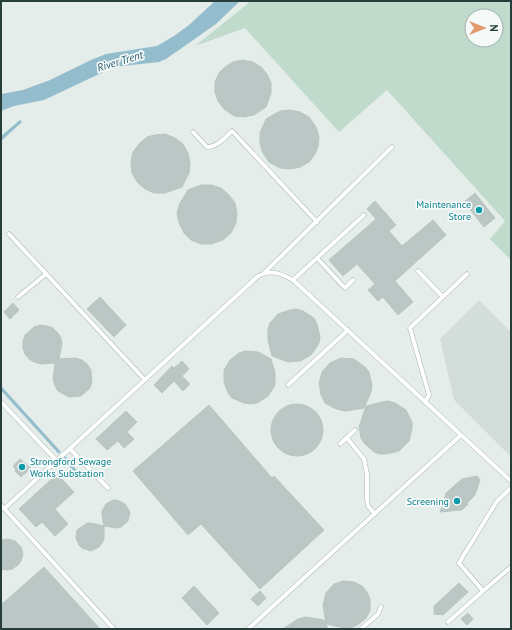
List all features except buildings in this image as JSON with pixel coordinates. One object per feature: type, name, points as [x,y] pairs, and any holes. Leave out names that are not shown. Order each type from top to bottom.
[{"type":"lane","points":[[193,132],[206,147],[211,147],[232,132],[317,222]]},
{"type":"lane","points":[[4,509],[257,277],[264,273],[392,147]]},
{"type":"lane","points":[[293,280],[364,215]]},
{"type":"lane","points":[[9,234],[145,380]]},
{"type":"lane","points":[[317,258],[345,288],[353,280]]},
{"type":"lane","points":[[418,271],[443,297]]},
{"type":"lane","points":[[264,273],[277,272],[293,280],[511,481]]},
{"type":"lane","points":[[18,297],[46,274]]},
{"type":"lane","points":[[425,402],[429,395],[410,328],[467,274]]},
{"type":"lane","points":[[288,385],[348,330]]},
{"type":"lane","points":[[1,402],[57,461]]},
{"type":"lane","points":[[340,444],[355,430]]},
{"type":"lane","points":[[248,629],[461,436]]},
{"type":"lane","points":[[347,438],[364,459],[367,474],[368,506],[375,514]]},
{"type":"lane","points":[[70,449],[108,488]]},
{"type":"lane","points":[[483,591],[459,563],[497,501],[511,488]]},
{"type":"lane","points":[[1,505],[114,629]]},
{"type":"lane","points":[[448,622],[511,567]]},
{"type":"lane","points":[[361,629],[378,614],[381,607]]},
{"type":"shaded area","points":[[479,300],[511,332],[511,457],[454,400],[440,339]]},
{"type":"green space","points":[[251,1],[511,1],[511,260],[490,239],[505,221],[387,90],[339,132],[245,28],[195,46]]},
{"type":"water","name":"River Trent","points":[[215,1],[240,1],[216,24],[166,59],[159,62],[114,67],[44,100],[14,106],[1,111],[1,94],[23,90],[50,80],[106,54],[157,46],[189,25]]},
{"type":"water","points":[[20,120],[22,122],[1,141],[1,136]]},
{"type":"waterway","points":[[1,388],[59,452]]},
{"type":"waterway","points":[[65,458],[80,477]]},
{"type":"place","name":"Maintenance Store","points":[[479,210]]},
{"type":"place","name":"Strongford Sewage Works Substation","points":[[22,467]]},
{"type":"place","name":"Screening","points":[[457,501]]}]
